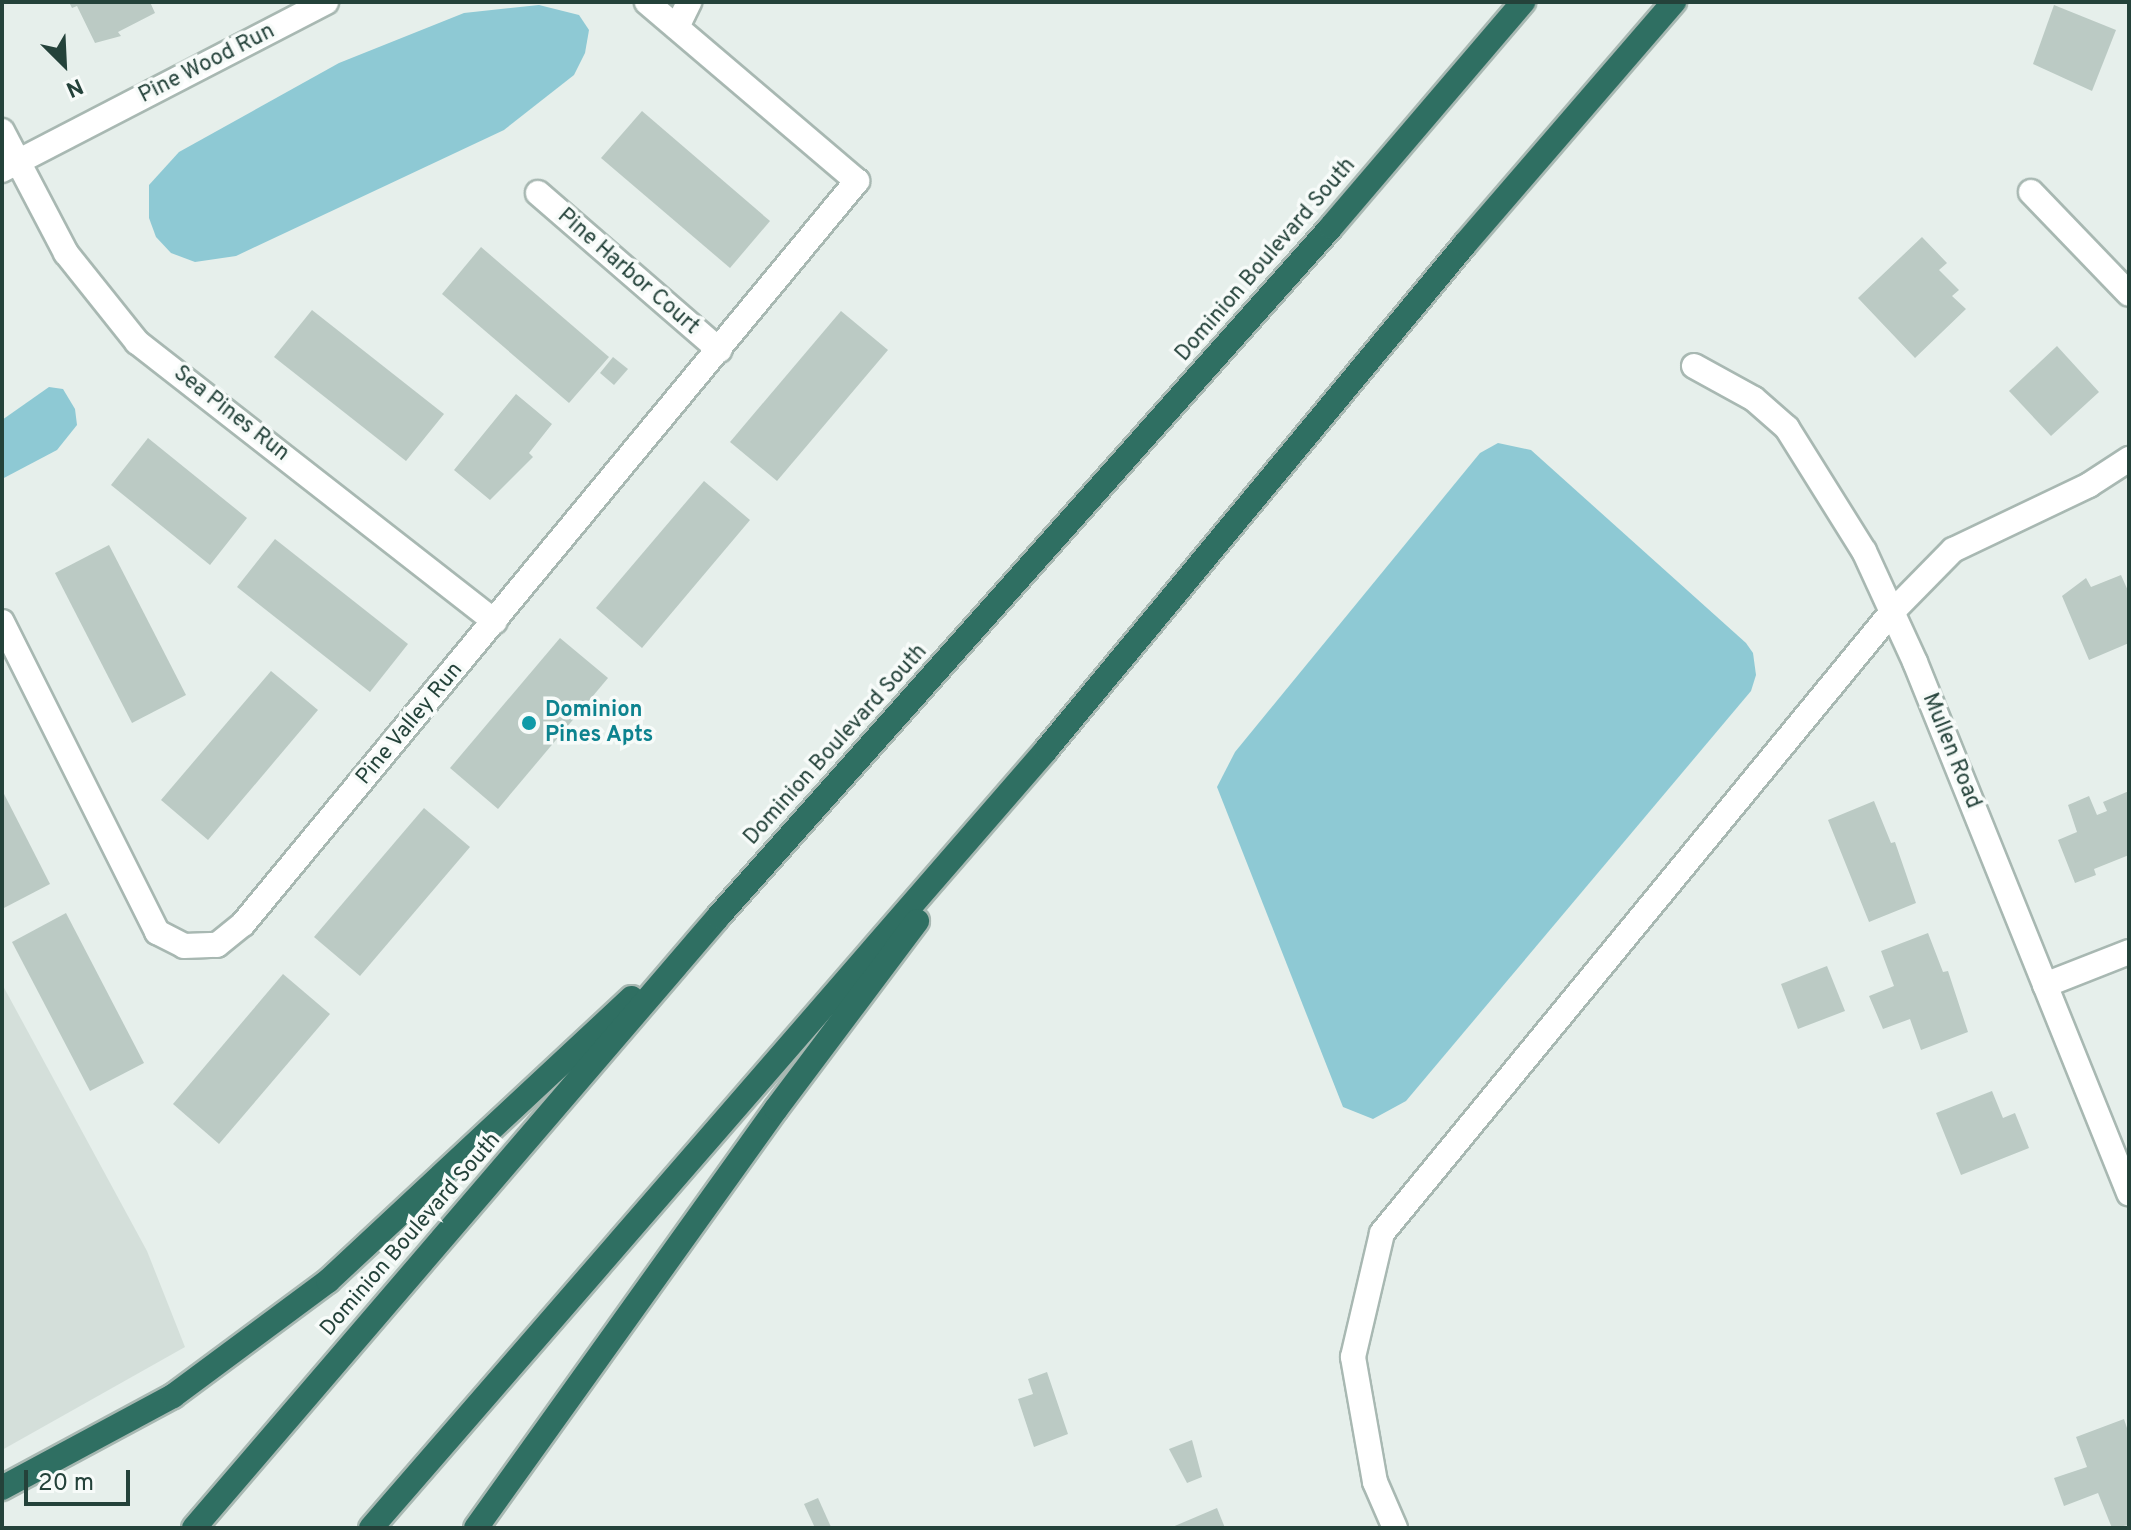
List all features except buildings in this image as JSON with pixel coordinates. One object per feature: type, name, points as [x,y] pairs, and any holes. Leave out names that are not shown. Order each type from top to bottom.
[{"type":"highway","name":"Dominion Boulevard South","points":[[194,1528],[718,917],[1331,227],[1523,2]]},
{"type":"highway","points":[[371,1528],[1046,750],[1465,244],[1674,2]]},
{"type":"highway","points":[[476,1528],[776,1109],[1046,750]]},
{"type":"highway","points":[[2,1488],[173,1396],[328,1281],[718,917]]},
{"type":"street","name":"Pine Wood Run","points":[[12,165],[326,2]]},
{"type":"street","points":[[647,2],[677,27],[689,2]]},
{"type":"street","name":"Pine Valley Run","points":[[2,622],[157,932],[184,946],[217,945],[243,924],[857,181],[677,27]]},
{"type":"street","name":"Sea Pines Run","points":[[2,131],[12,165],[66,253],[137,342],[495,622]]},
{"type":"street","points":[[2031,192],[2129,294]]},
{"type":"street","name":"Pine Harbor Court","points":[[538,193],[719,350]]},
{"type":"street","name":"Mullen Road","points":[[1694,366],[1754,399],[1787,428],[1864,551],[1892,612],[2129,1193]]},
{"type":"street","points":[[1395,1528],[1375,1482],[1353,1357],[1382,1233],[1892,612],[1953,550],[2089,485],[2129,459]]},
{"type":"street","points":[[2045,985],[2129,952]]},
{"type":"shaded area","points":[[2,984],[147,1251],[185,1347],[2,1450]]},
{"type":"water","points":[[539,5],[579,15],[589,30],[585,53],[574,75],[504,130],[236,256],[195,262],[171,253],[156,237],[149,218],[149,185],[179,152],[339,63],[464,13]]},
{"type":"water","points":[[49,387],[63,389],[75,409],[77,425],[57,450],[2,479],[2,420]]},
{"type":"water","points":[[1498,443],[1531,450],[1746,643],[1753,653],[1756,675],[1751,691],[1406,1101],[1373,1119],[1343,1107],[1217,787],[1235,752],[1480,453]]},
{"type":"place","name":"Dominion Pines Apts","points":[[529,723]]}]
